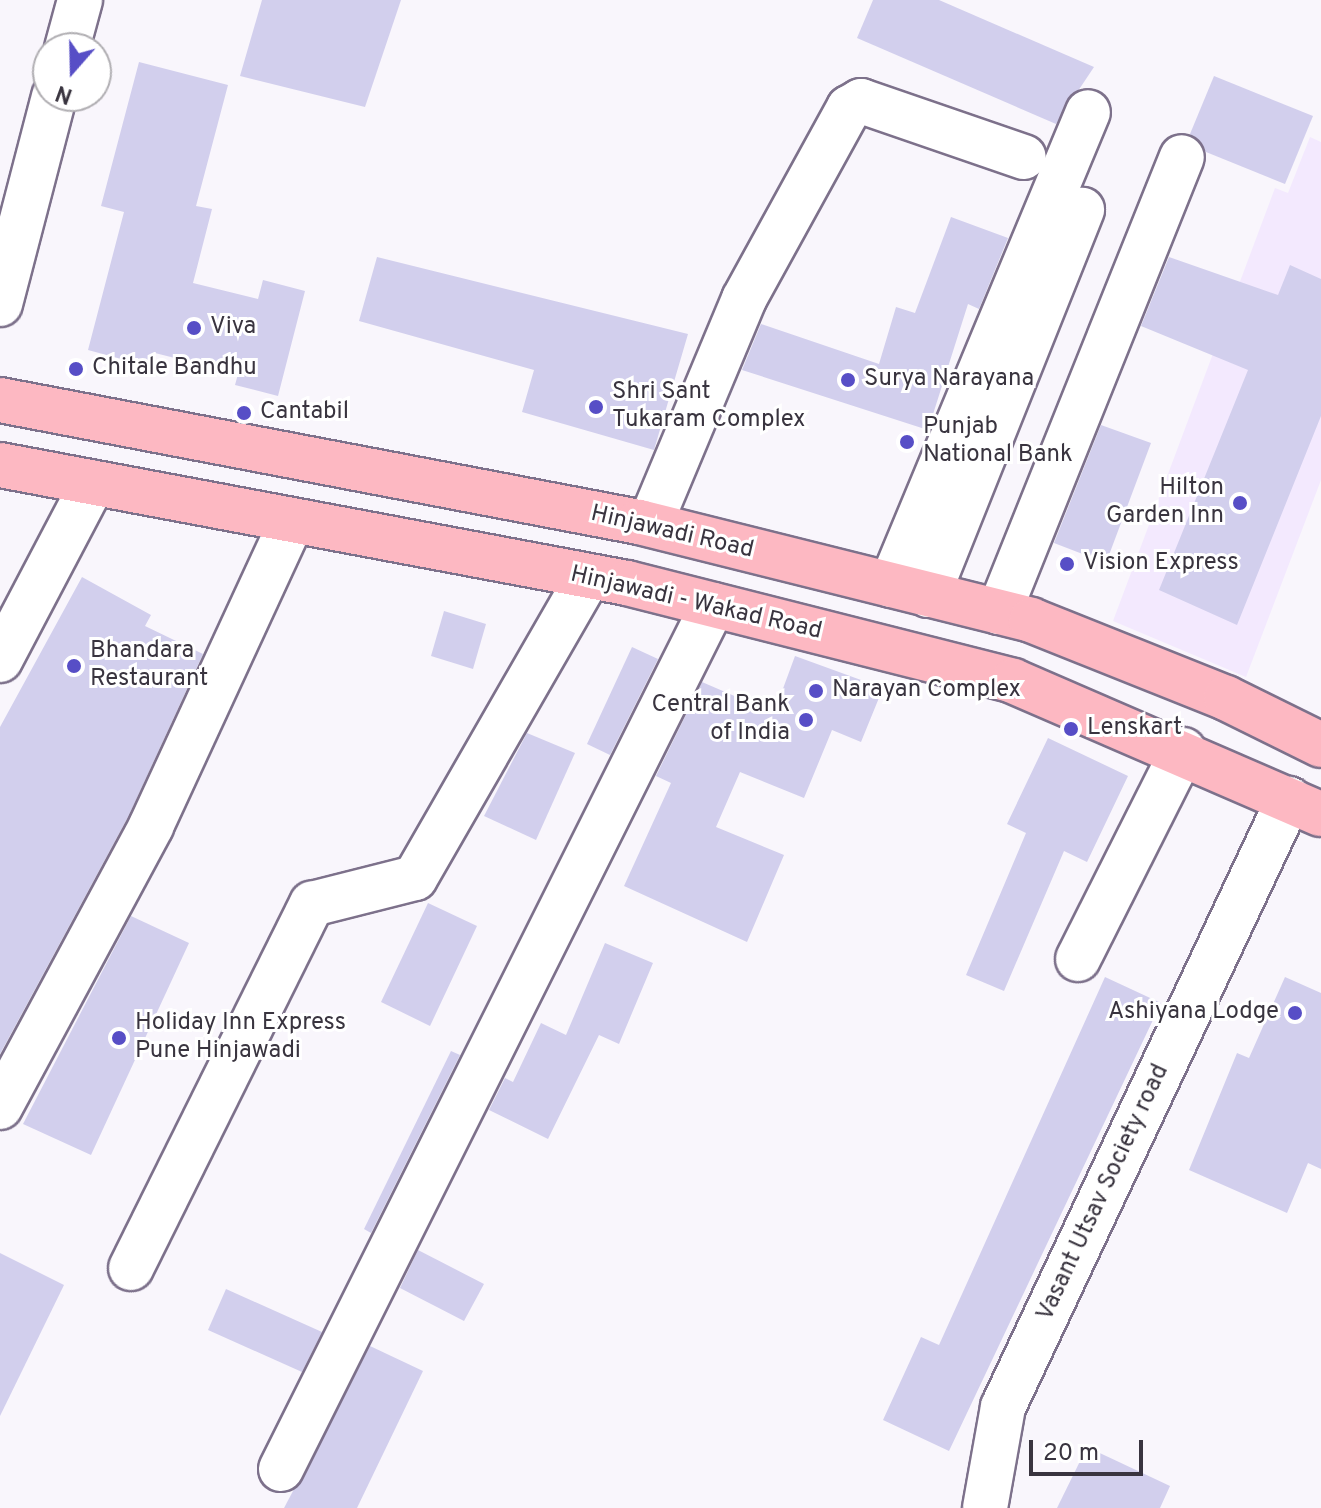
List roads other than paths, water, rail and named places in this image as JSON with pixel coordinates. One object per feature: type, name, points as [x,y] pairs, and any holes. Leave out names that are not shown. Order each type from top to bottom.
[{"type":"main road","name":"Hinjawadi Road","points":[[0,400],[650,524],[999,612],[1139,661],[1321,745]]},
{"type":"main road","name":"Hinjawadi - Wakad Road","points":[[0,465],[291,523],[588,577],[713,605],[1013,681],[1183,750],[1305,806]]},
{"type":"street","points":[[71,32],[80,0]]},
{"type":"street","points":[[650,524],[744,299],[849,108],[861,101],[1024,157]]},
{"type":"street","points":[[0,304],[50,112]]},
{"type":"street","points":[[910,590],[1088,112]]},
{"type":"street","points":[[999,612],[1182,157]]},
{"type":"street","points":[[910,590],[1082,210]]},
{"type":"street","points":[[0,660],[93,483]]},
{"type":"street","points":[[0,1107],[151,826],[291,523]]},
{"type":"street","points":[[131,1268],[312,904],[415,878],[588,577]]},
{"type":"street","points":[[281,1469],[713,605]]},
{"type":"street","points":[[1078,959],[1183,750]]},
{"type":"street","name":"Vasant Utsav Society road","points":[[985,1508],[1003,1407],[1305,806]]},
{"type":"place","name":"Viva","points":[[194,328]]},
{"type":"place","name":"Chitale Bandhu","points":[[76,369]]},
{"type":"place","name":"Surya Narayana","points":[[848,380]]},
{"type":"place","name":"Shri Sant Tukaram Complex","points":[[596,407]]},
{"type":"place","name":"Cantabil","points":[[244,413]]},
{"type":"place","name":"Punjab National Bank","points":[[907,442]]},
{"type":"place","name":"Hilton Garden Inn","points":[[1240,503]]},
{"type":"place","name":"Vision Express","points":[[1067,564]]},
{"type":"place","name":"Bhandara Restaurant","points":[[74,666]]},
{"type":"place","name":"Narayan Complex","points":[[816,691]]},
{"type":"place","name":"Central Bank of India","points":[[806,720]]},
{"type":"place","name":"Lenskart","points":[[1071,729]]},
{"type":"place","name":"Ashiyana Lodge","points":[[1295,1013]]},
{"type":"place","name":"Holiday Inn Express Pune Hinjawadi","points":[[119,1038]]}]
